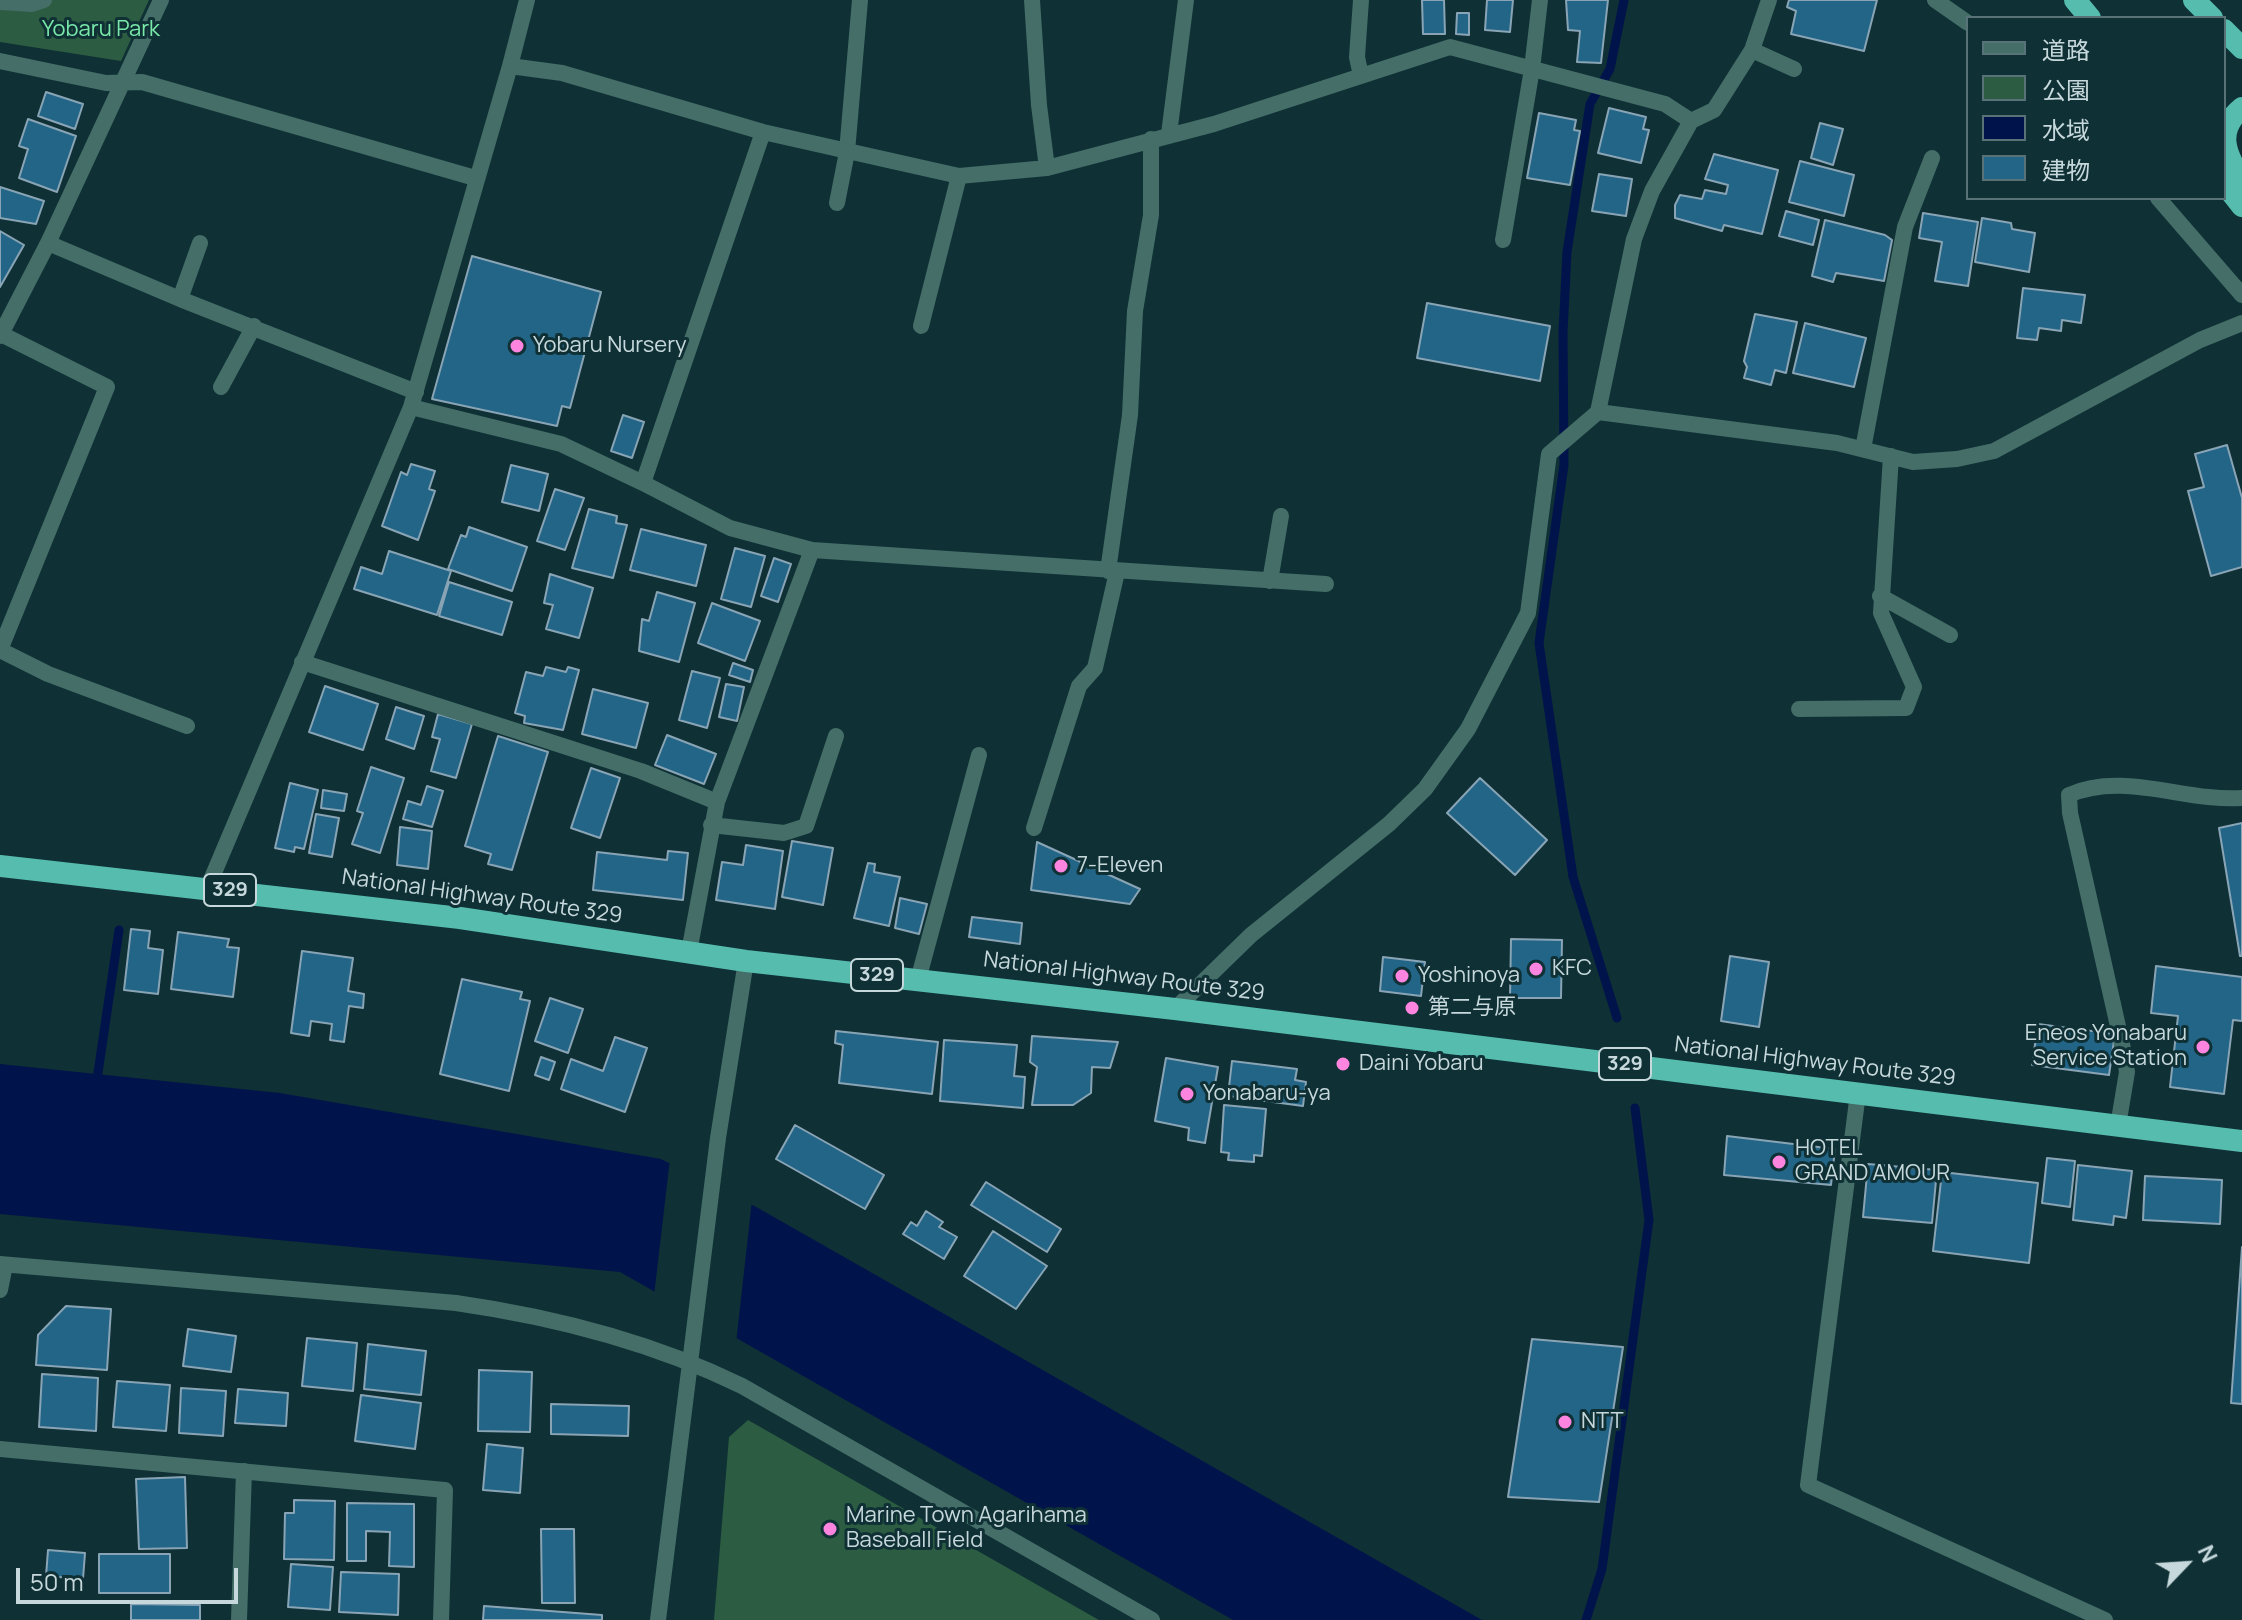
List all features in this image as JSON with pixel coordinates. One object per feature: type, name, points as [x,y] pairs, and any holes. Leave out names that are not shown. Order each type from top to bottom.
[{"type":"highway","points":[[2075,0],[2088,16]]},
{"type":"highway","points":[[2194,0],[2210,16]]},
{"type":"highway","points":[[2226,32],[2242,48]]},
{"type":"highway","points":[[2226,129],[2233,115],[2242,108]]},
{"type":"highway","points":[[2226,156],[2242,179]]},
{"type":"highway","points":[[2226,186],[2242,206]]},
{"type":"highway","name":"National Highway Route 329","points":[[0,866],[208,887],[460,918],[746,961],[1175,1009],[2242,1141]]},
{"type":"street","points":[[0,2],[32,4],[44,0]]},
{"type":"street","points":[[161,0],[48,243],[2,328],[107,387],[0,650],[48,674],[187,726]]},
{"type":"street","points":[[208,887],[413,400],[527,0]]},
{"type":"street","points":[[837,203],[847,152],[860,0]]},
{"type":"street","points":[[1032,0],[1047,168]]},
{"type":"street","points":[[1169,134],[1186,0]]},
{"type":"street","points":[[1361,0],[1357,57],[1361,76]]},
{"type":"street","points":[[1503,240],[1532,69],[1540,0]]},
{"type":"street","points":[[1175,1009],[1251,935],[1389,824],[1425,789],[1459,741],[1528,613],[1549,454],[1598,412],[1634,239],[1652,191],[1691,121],[1714,110],[1752,50],[1769,0]]},
{"type":"street","points":[[1935,0],[1966,22]]},
{"type":"street","points":[[510,66],[562,73],[763,132],[959,176],[1047,168],[1214,124],[1450,47],[1665,104],[1691,121]]},
{"type":"street","points":[[1752,50],[1794,69]]},
{"type":"street","points":[[0,61],[106,83],[142,82],[475,178]]},
{"type":"street","points":[[643,483],[763,132]]},
{"type":"street","points":[[1034,828],[1079,686],[1095,668],[1113,571],[1130,415],[1135,311],[1151,215],[1151,139]]},
{"type":"street","points":[[1863,449],[1905,227],[1932,158]]},
{"type":"street","points":[[921,326],[959,176]]},
{"type":"street","points":[[2160,200],[2242,295]]},
{"type":"street","points":[[48,243],[180,299],[254,326],[413,400],[561,444],[730,528],[812,550],[1326,584]]},
{"type":"street","points":[[180,299],[200,243]]},
{"type":"street","points":[[1598,412],[1863,449],[1913,462],[1943,460],[1994,451],[2200,340],[2242,323]]},
{"type":"street","points":[[221,387],[254,326]]},
{"type":"street","points":[[1799,709],[1906,708],[1914,687],[1881,613],[1891,456]]},
{"type":"street","points":[[1270,581],[1281,516]]},
{"type":"street","points":[[689,952],[717,802],[812,550]]},
{"type":"street","points":[[1880,596],[1950,635]]},
{"type":"street","points":[[302,662],[641,771],[717,802]]},
{"type":"street","points":[[711,825],[784,833],[806,826],[836,736]]},
{"type":"street","points":[[918,980],[979,755]]},
{"type":"street","points":[[2118,1126],[2127,1072],[2070,813],[2069,795],[2084,788],[2112,785],[2199,798],[2242,798]]},
{"type":"street","points":[[658,1620],[718,1138],[746,961]]},
{"type":"street","points":[[1858,1093],[1808,1485],[2105,1620]]},
{"type":"street","points":[[0,1290],[2,1265],[456,1303],[529,1314],[691,1362],[762,1397],[1152,1620]]},
{"type":"street","points":[[0,1449],[445,1490],[441,1620]]},
{"type":"street","points":[[239,1620],[244,1471]]},
{"type":"green space","name":"Yobaru Park","points":[[0,0],[149,0],[121,61],[0,42]]},
{"type":"green space","name":"Marine Town Agarihama Baseball Field","points":[[748,1420],[1099,1620],[714,1620],[729,1437]]},
{"type":"water","points":[[0,1064],[280,1093],[661,1159],[758,1208],[1482,1620],[1233,1620],[620,1272],[0,1214]]},
{"type":"pier","points":[[670,1159],[752,1200],[736,1343],[654,1296]]},
{"type":"building","points":[[1422,0],[1444,0],[1445,34],[1423,34]]},
{"type":"building","points":[[1487,0],[1513,0],[1510,32],[1485,30]]},
{"type":"building","points":[[1566,0],[1608,0],[1601,63],[1577,62],[1580,31],[1568,30]]},
{"type":"building","points":[[1789,0],[1877,0],[1864,51],[1791,34],[1796,11],[1787,7]]},
{"type":"building","points":[[1457,13],[1469,13],[1469,35],[1456,34]]},
{"type":"building","points":[[46,92],[83,104],[75,129],[38,116]]},
{"type":"building","points":[[1609,108],[1646,117],[1643,129],[1649,130],[1641,163],[1598,153]]},
{"type":"building","points":[[1539,113],[1576,120],[1574,130],[1580,131],[1570,185],[1527,178]]},
{"type":"building","points":[[28,119],[76,136],[57,192],[19,178],[28,149],[19,146]]},
{"type":"building","points":[[1820,123],[1843,129],[1833,165],[1811,158]]},
{"type":"building","points":[[1714,154],[1778,170],[1762,234],[1724,225],[1722,231],[1675,218],[1675,205],[1680,195],[1702,199],[1705,190],[1726,194],[1728,185],[1705,179]]},
{"type":"building","points":[[1800,161],[1854,175],[1844,216],[1789,202]]},
{"type":"building","points":[[1599,174],[1632,179],[1626,216],[1592,211]]},
{"type":"building","points":[[0,187],[44,201],[36,224],[0,218]]},
{"type":"building","points":[[1786,211],[1819,220],[1813,245],[1779,236]]},
{"type":"building","points":[[1923,213],[1978,222],[1968,286],[1935,281],[1942,242],[1919,238]]},
{"type":"building","points":[[1982,218],[2011,223],[2012,229],[2035,233],[2029,272],[1975,262]]},
{"type":"building","points":[[1825,220],[1885,235],[1892,240],[1884,281],[1836,273],[1833,282],[1812,276]]},
{"type":"building","points":[[0,231],[24,245],[0,287]]},
{"type":"building","name":"Yobaru Nursery","points":[[472,256],[601,292],[570,408],[562,406],[557,426],[432,399]]},
{"type":"building","points":[[2023,288],[2085,295],[2081,323],[2062,320],[2061,331],[2039,328],[2037,340],[2017,338]]},
{"type":"building","points":[[1427,303],[1550,326],[1540,381],[1417,358]]},
{"type":"building","points":[[1755,314],[1797,322],[1786,373],[1775,370],[1771,385],[1744,378],[1747,367],[1744,361]]},
{"type":"building","points":[[1805,323],[1866,338],[1854,387],[1793,373]]},
{"type":"building","points":[[623,415],[644,422],[632,458],[611,451]]},
{"type":"building","points":[[2227,445],[2242,498],[2242,567],[2211,576],[2188,491],[2204,487],[2195,454]]},
{"type":"building","points":[[411,464],[435,471],[429,489],[435,491],[418,540],[382,526],[401,472],[407,475]]},
{"type":"building","points":[[511,465],[548,474],[539,511],[502,502]]},
{"type":"building","points":[[555,489],[584,498],[565,550],[537,541]]},
{"type":"building","points":[[589,509],[617,516],[616,523],[627,525],[613,578],[572,568]]},
{"type":"building","points":[[469,527],[527,547],[512,591],[448,569],[461,535],[466,537]]},
{"type":"building","points":[[641,529],[706,545],[696,586],[630,570]]},
{"type":"building","points":[[735,548],[765,556],[751,607],[721,599]]},
{"type":"building","points":[[389,551],[451,571],[437,615],[354,589],[361,567],[382,574]]},
{"type":"building","points":[[774,558],[791,564],[778,602],[761,596]]},
{"type":"building","points":[[550,574],[593,588],[579,638],[546,629],[553,605],[544,603]]},
{"type":"building","points":[[449,582],[512,602],[502,635],[439,616]]},
{"type":"building","points":[[657,592],[695,603],[679,662],[639,651],[642,619],[649,621]]},
{"type":"building","points":[[712,603],[760,621],[745,661],[698,643]]},
{"type":"building","points":[[733,663],[753,670],[750,682],[729,675]]},
{"type":"building","points":[[546,667],[566,672],[568,667],[579,670],[563,730],[524,723],[525,716],[515,713],[526,672],[543,676]]},
{"type":"building","points":[[692,671],[720,678],[707,728],[679,720]]},
{"type":"building","points":[[726,684],[744,687],[737,721],[719,717]]},
{"type":"building","points":[[325,686],[378,704],[363,750],[309,732]]},
{"type":"building","points":[[593,689],[648,703],[636,748],[582,734]]},
{"type":"building","points":[[396,707],[424,716],[414,749],[386,739]]},
{"type":"building","points":[[438,714],[472,724],[456,778],[431,771],[440,739],[432,737]]},
{"type":"building","points":[[667,735],[716,754],[704,784],[655,765]]},
{"type":"building","points":[[498,736],[548,752],[512,870],[488,864],[491,854],[465,846]]},
{"type":"building","points":[[371,767],[404,778],[380,853],[352,844],[363,813],[357,811]]},
{"type":"building","points":[[591,768],[620,778],[600,838],[571,828]]},
{"type":"building","points":[[1480,778],[1547,840],[1515,875],[1447,813]]},
{"type":"building","points":[[290,783],[318,790],[304,849],[295,847],[294,852],[275,848]]},
{"type":"building","points":[[427,786],[443,791],[432,827],[403,819],[408,801],[421,805]]},
{"type":"building","points":[[323,790],[347,794],[344,811],[321,808]]},
{"type":"building","points":[[316,814],[339,818],[332,857],[309,853]]},
{"type":"building","points":[[2242,823],[2242,956],[2240,956],[2219,828]]},
{"type":"building","points":[[400,827],[432,831],[428,869],[397,865]]},
{"type":"building","points":[[792,841],[833,848],[823,905],[782,897]]},
{"type":"building","name":"7-Eleven","points":[[1037,842],[1140,889],[1130,904],[1031,890]]},
{"type":"building","points":[[746,845],[783,851],[775,909],[716,900],[722,862],[743,865]]},
{"type":"building","points":[[668,851],[688,853],[683,900],[593,890],[597,852],[667,860]]},
{"type":"building","points":[[868,863],[875,864],[874,872],[900,877],[889,926],[854,918]]},
{"type":"building","points":[[900,898],[927,904],[919,934],[895,928]]},
{"type":"building","points":[[972,917],[1022,923],[1020,944],[969,937]]},
{"type":"building","points":[[131,929],[150,931],[148,948],[163,950],[158,994],[124,990]]},
{"type":"building","points":[[178,932],[229,939],[227,947],[239,948],[233,997],[171,989]]},
{"type":"building","name":"KFC","points":[[1511,939],[1562,940],[1561,998],[1510,998]]},
{"type":"building","points":[[302,951],[353,958],[348,991],[364,994],[363,1008],[349,1006],[344,1042],[330,1040],[332,1024],[311,1021],[309,1036],[291,1033]]},
{"type":"building","points":[[1730,956],[1769,962],[1759,1027],[1721,1021]]},
{"type":"building","name":"Yoshinoya","points":[[1383,957],[1425,962],[1421,996],[1380,991]]},
{"type":"building","points":[[2156,966],[2242,977],[2242,1021],[2233,1020],[2224,1094],[2170,1087],[2178,1016],[2151,1013]]},
{"type":"building","points":[[462,979],[522,992],[520,999],[530,1001],[509,1091],[440,1074]]},
{"type":"building","points":[[550,998],[583,1009],[568,1053],[535,1041]]},
{"type":"building","points":[[2038,1024],[2115,1034],[2109,1075],[2032,1065]]},
{"type":"building","points":[[836,1031],[938,1042],[932,1094],[839,1083],[843,1045],[835,1043]]},
{"type":"building","points":[[1032,1036],[1118,1042],[1110,1068],[1092,1067],[1091,1093],[1073,1105],[1032,1105],[1037,1067],[1030,1062]]},
{"type":"building","points":[[615,1037],[647,1048],[625,1112],[561,1089],[571,1059],[603,1071]]},
{"type":"building","points":[[944,1040],[1017,1045],[1014,1076],[1025,1077],[1023,1108],[940,1101]]},
{"type":"building","points":[[541,1057],[555,1062],[549,1080],[535,1075]]},
{"type":"building","name":"Yonabaru-ya","points":[[1166,1058],[1218,1067],[1205,1143],[1188,1140],[1189,1128],[1155,1121]]},
{"type":"building","points":[[1232,1061],[1297,1069],[1295,1080],[1306,1082],[1303,1106],[1228,1096]]},
{"type":"building","points":[[1224,1105],[1266,1109],[1262,1156],[1254,1155],[1254,1162],[1228,1160],[1229,1153],[1221,1152]]},
{"type":"building","points":[[795,1125],[884,1175],[865,1209],[776,1159]]},
{"type":"building","name":"HOTEL GRAND AMOUR","points":[[1727,1136],[1835,1149],[1831,1185],[1724,1175]]},
{"type":"building","points":[[2047,1158],[2075,1161],[2070,1207],[2042,1203]]},
{"type":"building","points":[[1868,1164],[1937,1170],[1932,1223],[1863,1217]]},
{"type":"building","points":[[2078,1165],[2132,1171],[2126,1218],[2114,1216],[2113,1225],[2073,1220]]},
{"type":"building","points":[[1942,1172],[2038,1183],[2029,1263],[1933,1251]]},
{"type":"building","points":[[2145,1176],[2222,1180],[2220,1224],[2143,1220]]},
{"type":"building","points":[[986,1182],[1061,1229],[1047,1252],[971,1205]]},
{"type":"building","points":[[926,1211],[943,1222],[939,1227],[957,1237],[944,1259],[903,1234],[911,1222],[917,1226]]},
{"type":"building","points":[[993,1231],[1047,1266],[1016,1309],[964,1276]]},
{"type":"building","points":[[2242,1247],[2242,1404],[2231,1403]]},
{"type":"building","points":[[66,1306],[111,1309],[107,1370],[36,1365],[38,1335]]},
{"type":"building","points":[[188,1329],[236,1336],[231,1372],[183,1366]]},
{"type":"building","points":[[307,1338],[357,1343],[353,1391],[302,1386]]},
{"type":"building","name":"NTT","points":[[1532,1339],[1623,1347],[1599,1502],[1508,1497]]},
{"type":"building","points":[[368,1344],[426,1351],[421,1395],[364,1389]]},
{"type":"building","points":[[479,1370],[532,1372],[530,1432],[478,1431]]},
{"type":"building","points":[[42,1374],[98,1378],[96,1431],[39,1427]]},
{"type":"building","points":[[117,1381],[170,1385],[166,1431],[113,1427]]},
{"type":"building","points":[[181,1388],[226,1391],[223,1436],[179,1433]]},
{"type":"building","points":[[238,1389],[288,1393],[286,1426],[235,1423]]},
{"type":"building","points":[[361,1395],[421,1403],[415,1449],[355,1441]]},
{"type":"building","points":[[551,1404],[629,1406],[628,1436],[551,1434]]},
{"type":"building","points":[[487,1444],[523,1448],[520,1493],[483,1490]]},
{"type":"building","points":[[185,1477],[187,1548],[139,1549],[136,1479]]},
{"type":"building","points":[[294,1500],[335,1501],[334,1560],[284,1559],[285,1513],[294,1513]]},
{"type":"building","points":[[347,1503],[414,1504],[414,1567],[389,1566],[390,1532],[366,1531],[366,1561],[347,1561]]},
{"type":"building","points":[[541,1529],[574,1529],[575,1603],[542,1603]]},
{"type":"building","points":[[48,1550],[85,1553],[83,1579],[46,1576]]},
{"type":"building","points":[[99,1554],[170,1554],[170,1593],[99,1593]]},
{"type":"building","points":[[291,1564],[333,1567],[330,1610],[288,1607]]},
{"type":"building","points":[[341,1572],[399,1574],[398,1615],[339,1612]]},
{"type":"building","points":[[131,1604],[200,1605],[200,1620],[131,1620]]},
{"type":"building","points":[[484,1606],[602,1615],[602,1620],[483,1620]]},
{"type":"waterway","points":[[1617,1018],[1573,877],[1539,643],[1564,465],[1563,332],[1567,252],[1590,104],[1610,69],[1624,0]]},
{"type":"waterway","points":[[98,1073],[119,930]]},
{"type":"waterway","points":[[1586,1620],[1602,1569],[1649,1220],[1635,1108]]},
{"type":"place","name":"Yobaru Nursery","points":[[517,346]]},
{"type":"place","name":"7-Eleven","points":[[1061,866]]},
{"type":"place","name":"KFC","points":[[1536,969]]},
{"type":"place","name":"Yoshinoya","points":[[1402,976]]},
{"type":"place","name":"第二与原","points":[[1412,1008]]},
{"type":"place","name":"Eneos Yonabaru Service Station","points":[[2203,1047]]},
{"type":"place","name":"Daini Yobaru","points":[[1343,1064]]},
{"type":"place","name":"Yonabaru-ya","points":[[1187,1094]]},
{"type":"place","name":"HOTEL GRAND AMOUR","points":[[1779,1162]]},
{"type":"place","name":"NTT","points":[[1565,1422]]},
{"type":"place","name":"Marine Town Agarihama Baseball Field","points":[[830,1529]]}]
